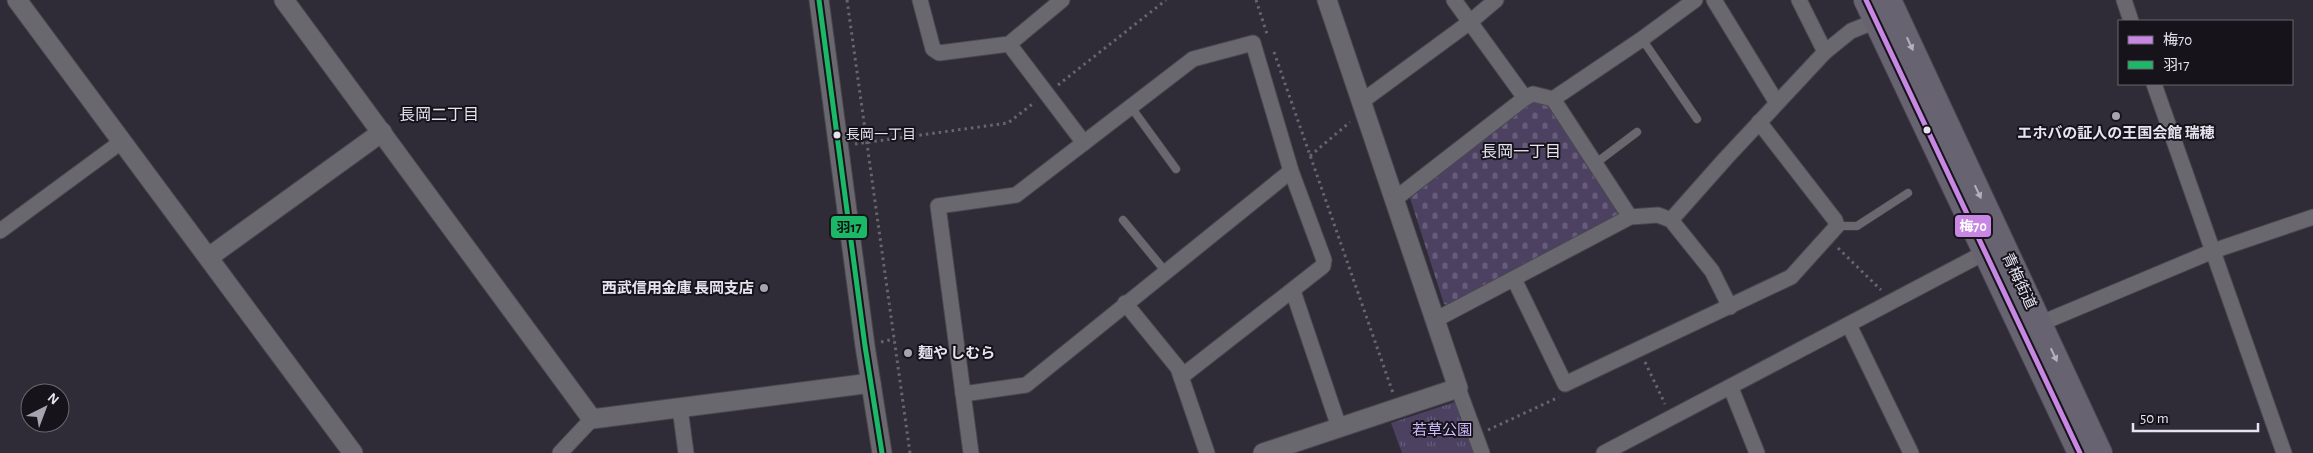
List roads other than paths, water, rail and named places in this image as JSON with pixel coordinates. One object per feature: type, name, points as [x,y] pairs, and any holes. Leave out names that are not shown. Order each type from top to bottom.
[{"type":"main road","name":"青梅街道","points":[[1866,0],[2080,453]]},
{"type":"main road","name":"青梅街道","points":[[1889,0],[2100,453]]},
{"type":"street","points":[[18,0],[121,142],[353,453]]},
{"type":"street","points":[[284,0],[592,420]]},
{"type":"street","points":[[819,0],[870,384],[882,453]]},
{"type":"street","points":[[920,0],[933,48],[940,53],[1009,44],[1047,5],[1062,0]]},
{"type":"street","points":[[1327,0],[1458,388],[1482,453]]},
{"type":"street","points":[[1454,0],[1525,98]]},
{"type":"street","points":[[1363,106],[1496,0]]},
{"type":"street","points":[[1553,99],[1642,39],[1695,0]]},
{"type":"street","points":[[1714,0],[1777,103]]},
{"type":"street","points":[[1799,0],[1825,52]]},
{"type":"street","points":[[2124,0],[2131,20]]},
{"type":"street","points":[[1671,220],[1825,52],[1851,31],[1876,21]]},
{"type":"street","points":[[971,453],[938,206],[1016,194],[1084,144],[1192,59],[1253,43],[1291,171],[1324,260],[1319,270],[1181,377]]},
{"type":"street","points":[[1009,44],[1084,144]]},
{"type":"street","points":[[2154,85],[2284,453]]},
{"type":"street","points":[[1395,199],[1525,98],[1533,94],[1553,99],[1630,217]]},
{"type":"street","points":[[1514,279],[1565,384],[1791,277],[1837,226],[1835,220],[1759,122]]},
{"type":"street","points":[[208,257],[382,132]]},
{"type":"street","points":[[0,230],[121,142]]},
{"type":"street","points":[[963,394],[1026,385],[1291,171]]},
{"type":"street","points":[[1435,320],[1630,217],[1658,215],[1671,220],[1712,271],[1730,307]]},
{"type":"street","points":[[2039,324],[2213,252],[2313,217]]},
{"type":"street","points":[[1604,453],[1731,388],[1984,253]]},
{"type":"street","points":[[1293,291],[1339,427]]},
{"type":"street","points":[[1126,303],[1178,368],[1207,453]]},
{"type":"street","points":[[1849,324],[1910,453]]},
{"type":"street","points":[[560,453],[592,420],[870,384]]},
{"type":"street","points":[[1263,453],[1458,388]]},
{"type":"street","points":[[1731,388],[1757,453]]},
{"type":"street","points":[[680,408],[686,453]]},
{"type":"lane","points":[[1642,39],[1697,119]]},
{"type":"lane","points":[[1131,107],[1176,169]]},
{"type":"lane","points":[[1596,163],[1637,132]]},
{"type":"lane","points":[[1837,226],[1857,226],[1908,193]]},
{"type":"lane","points":[[1123,220],[1164,272]]},
{"type":"place","name":"エホバの証人の王国会館 瑞穂","points":[[2116,116]]},
{"type":"place","name":"長岡一丁目","points":[[837,135]]},
{"type":"place","name":"西武信用金庫 長岡支店","points":[[764,288]]},
{"type":"place","name":"麺や しむら","points":[[908,353]]},
{"type":"district","name":"長岡二丁目","points":[[439,115]]},
{"type":"district","name":"長岡一丁目","points":[[1521,152]]},
{"type":"park label","name":"若草公園","points":[[1442,430]]}]
